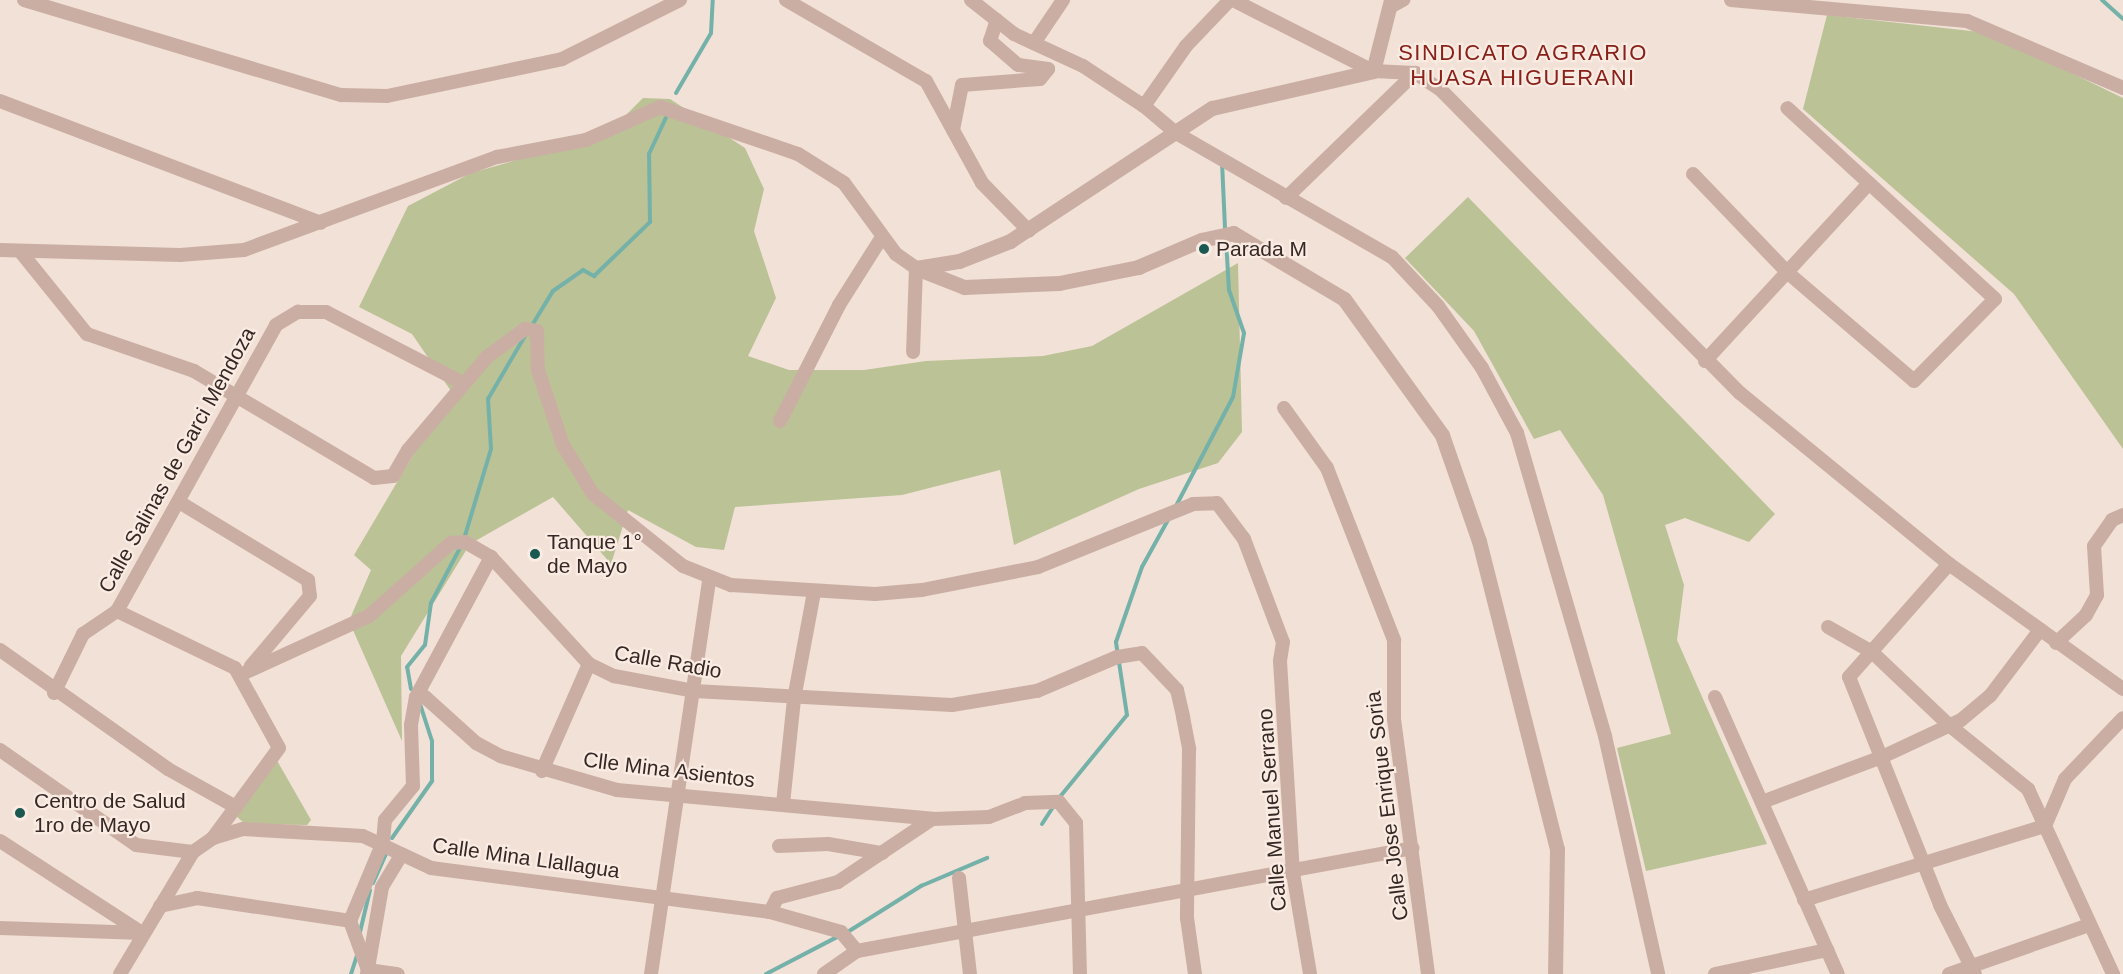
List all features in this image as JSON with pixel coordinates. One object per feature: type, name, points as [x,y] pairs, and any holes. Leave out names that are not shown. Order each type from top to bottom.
[{"type":"street","points":[[24,0],[341,95],[387,96],[562,59],[680,0]]},
{"type":"street","points":[[786,0],[926,81],[982,183],[1029,231]]},
{"type":"street","points":[[971,0],[997,20],[1034,43],[1083,66],[1144,106],[1176,133],[1392,257],[1438,306],[1482,368],[1517,433],[1605,736],[1658,974]]},
{"type":"street","points":[[1034,43],[1063,0]]},
{"type":"street","points":[[1144,106],[1186,46],[1231,0],[1372,71]]},
{"type":"street","points":[[1731,0],[1967,21],[2123,88]]},
{"type":"street","points":[[1372,71],[1395,2]]},
{"type":"street","points":[[953,130],[962,85],[1040,79],[1048,69],[1018,65],[990,41],[997,20]]},
{"type":"street","points":[[916,268],[984,253],[1029,231],[1212,108],[1372,71],[1415,73],[1440,89],[1546,190],[1705,361],[1949,564],[2123,689]]},
{"type":"street","points":[[1286,198],[1415,73]]},
{"type":"street","points":[[0,100],[321,223]]},
{"type":"street","points":[[0,250],[231,252],[321,223],[505,154],[586,140],[660,106],[798,154],[830,172],[844,183],[882,237],[916,268],[964,287],[1059,283],[1138,267],[1201,240],[1233,233],[1344,299],[1442,435],[1479,541],[1557,849],[1555,974]]},
{"type":"street","points":[[1693,174],[1786,272],[1914,381],[1995,299],[1787,108]]},
{"type":"street","points":[[1705,361],[1869,183]]},
{"type":"street","points":[[780,421],[839,305],[882,237]]},
{"type":"street","points":[[20,251],[87,334],[195,371],[374,478],[385,479],[463,383],[525,329],[537,331],[538,370],[577,471],[593,494],[662,552],[709,580],[814,592],[794,699],[783,804]]},
{"type":"street","points":[[913,352],[916,268]]},
{"type":"street","name":"Calle Salinas de Garci Mendoza","points":[[54,693],[83,634],[117,610],[276,325],[298,312],[326,312],[463,383]]},
{"type":"street","name":"Calle Jose Enrique Soria","points":[[1284,408],[1327,468],[1388,618],[1394,640],[1394,718],[1428,974]]},
{"type":"street","name":"Calle Manuel Serrano","points":[[814,592],[922,590],[1027,569],[1205,501],[1225,509],[1236,524],[1283,642],[1280,661],[1293,873],[1310,974]]},
{"type":"street","points":[[179,502],[308,580],[310,596],[240,675]]},
{"type":"street","points":[[2056,643],[2086,615],[2097,595],[2094,546],[2112,520],[2123,515]]},
{"type":"street","name":"Calle Radio","points":[[240,675],[369,616],[451,543],[465,542],[491,558],[589,664],[614,676],[694,691],[794,699],[952,705],[998,701],[1036,691],[1117,657],[1142,653],[1168,677],[1184,717],[1189,759],[1186,890]]},
{"type":"street","points":[[367,972],[350,921],[383,842],[385,820],[413,786],[411,725],[416,697],[491,558]]},
{"type":"street","points":[[1949,564],[1849,677],[1925,862],[1974,970]]},
{"type":"street","points":[[651,974],[709,580]]},
{"type":"street","points":[[117,610],[226,663],[240,675],[279,748],[213,838],[193,852],[142,933],[120,974]]},
{"type":"street","points":[[1828,627],[1872,652],[1949,725],[2028,789],[2113,974]]},
{"type":"street","points":[[1762,802],[1882,757],[1949,725],[1990,696],[2040,630]]},
{"type":"street","points":[[0,650],[54,693],[236,807]]},
{"type":"street","points":[[542,771],[589,664]]},
{"type":"street","name":"Clle Mina Asientos","points":[[416,697],[435,702],[485,749],[542,771],[586,784],[676,796],[933,819],[989,817],[1025,803],[1067,805],[1076,823],[1076,911]]},
{"type":"street","points":[[1715,698],[1838,974]]},
{"type":"street","points":[[1804,900],[2045,826],[2066,779],[2123,718]]},
{"type":"street","points":[[0,750],[136,845],[193,852]]},
{"type":"street","points":[[770,912],[777,898],[838,882],[882,853],[906,832],[933,819]]},
{"type":"street","name":"Calle Mina Llallagua","points":[[213,838],[243,829],[350,834],[383,842],[401,855],[431,868],[770,912],[841,932],[854,955]]},
{"type":"street","points":[[0,841],[142,933]]},
{"type":"street","points":[[779,846],[828,844],[882,853]]},
{"type":"street","points":[[824,974],[854,955],[965,931],[1186,890],[1293,873],[1413,848]]},
{"type":"street","points":[[367,972],[382,887],[401,855]]},
{"type":"street","points":[[959,878],[970,974]]},
{"type":"street","points":[[1186,890],[1195,974]]},
{"type":"street","points":[[160,906],[197,898],[350,921]]},
{"type":"street","points":[[1076,911],[1080,974]]},
{"type":"street","points":[[1949,974],[1974,970],[2089,925]]},
{"type":"street","points":[[0,928],[142,933]]},
{"type":"street","points":[[1715,974],[1827,950]]},
{"type":"street","points":[[854,955],[854,974]]},
{"type":"street","points":[[367,972],[398,974]]},
{"type":"green space","points":[[1827,15],[1989,33],[2123,98],[2123,449],[2014,294],[1803,109]]},
{"type":"green space","points":[[643,98],[670,99],[745,148],[764,189],[754,231],[776,298],[748,356],[789,370],[864,370],[926,361],[1043,356],[1092,346],[1238,263],[1242,432],[1218,463],[1139,489],[1014,545],[1000,470],[902,495],[735,507],[724,550],[696,547],[628,510],[611,564],[553,497],[470,544],[401,656],[402,741],[349,621],[371,570],[354,555],[451,391],[412,334],[359,307],[408,206],[471,173],[606,135]]},
{"type":"green space","points":[[1468,197],[1775,514],[1749,542],[1685,518],[1665,525],[1684,585],[1677,640],[1767,844],[1646,871],[1617,748],[1671,734],[1603,495],[1560,430],[1534,439],[1474,331],[1405,258]]},
{"type":"green space","points":[[275,757],[311,820],[307,825],[245,824],[234,814]]},
{"type":"waterway","points":[[676,93],[711,33],[713,0]]},
{"type":"waterway","points":[[2102,0],[2123,19]]},
{"type":"waterway","points":[[531,327],[553,291],[583,270],[594,276],[650,222],[649,154],[666,118]]},
{"type":"waterway","points":[[1222,162],[1225,229]]},
{"type":"waterway","points":[[1176,506],[1233,397],[1244,333],[1229,290],[1226,240]]},
{"type":"waterway","points":[[464,539],[491,449],[488,399],[525,336]]},
{"type":"waterway","points":[[1059,798],[1127,715],[1116,642],[1142,567],[1169,518]]},
{"type":"waterway","points":[[411,689],[407,667],[425,645],[431,603],[461,546]]},
{"type":"waterway","points":[[392,838],[432,781],[432,741],[420,704]]},
{"type":"waterway","points":[[1042,824],[1053,807]]},
{"type":"waterway","points":[[373,883],[387,852]]},
{"type":"waterway","points":[[846,933],[921,886],[987,858]]},
{"type":"waterway","points":[[360,932],[370,890]]},
{"type":"waterway","points":[[766,974],[839,936]]},
{"type":"waterway","points":[[351,974],[357,955]]},
{"type":"place","name":"Parada M","points":[[1204,249]]},
{"type":"place","name":"Tanque 1° de Mayo","points":[[535,554]]},
{"type":"place","name":"Centro de Salud 1ro de Mayo","points":[[20,813]]},
{"type":"district","name":"SINDICATO AGRARIO HUASA HIGUERANI","points":[[1523,64]]}]
